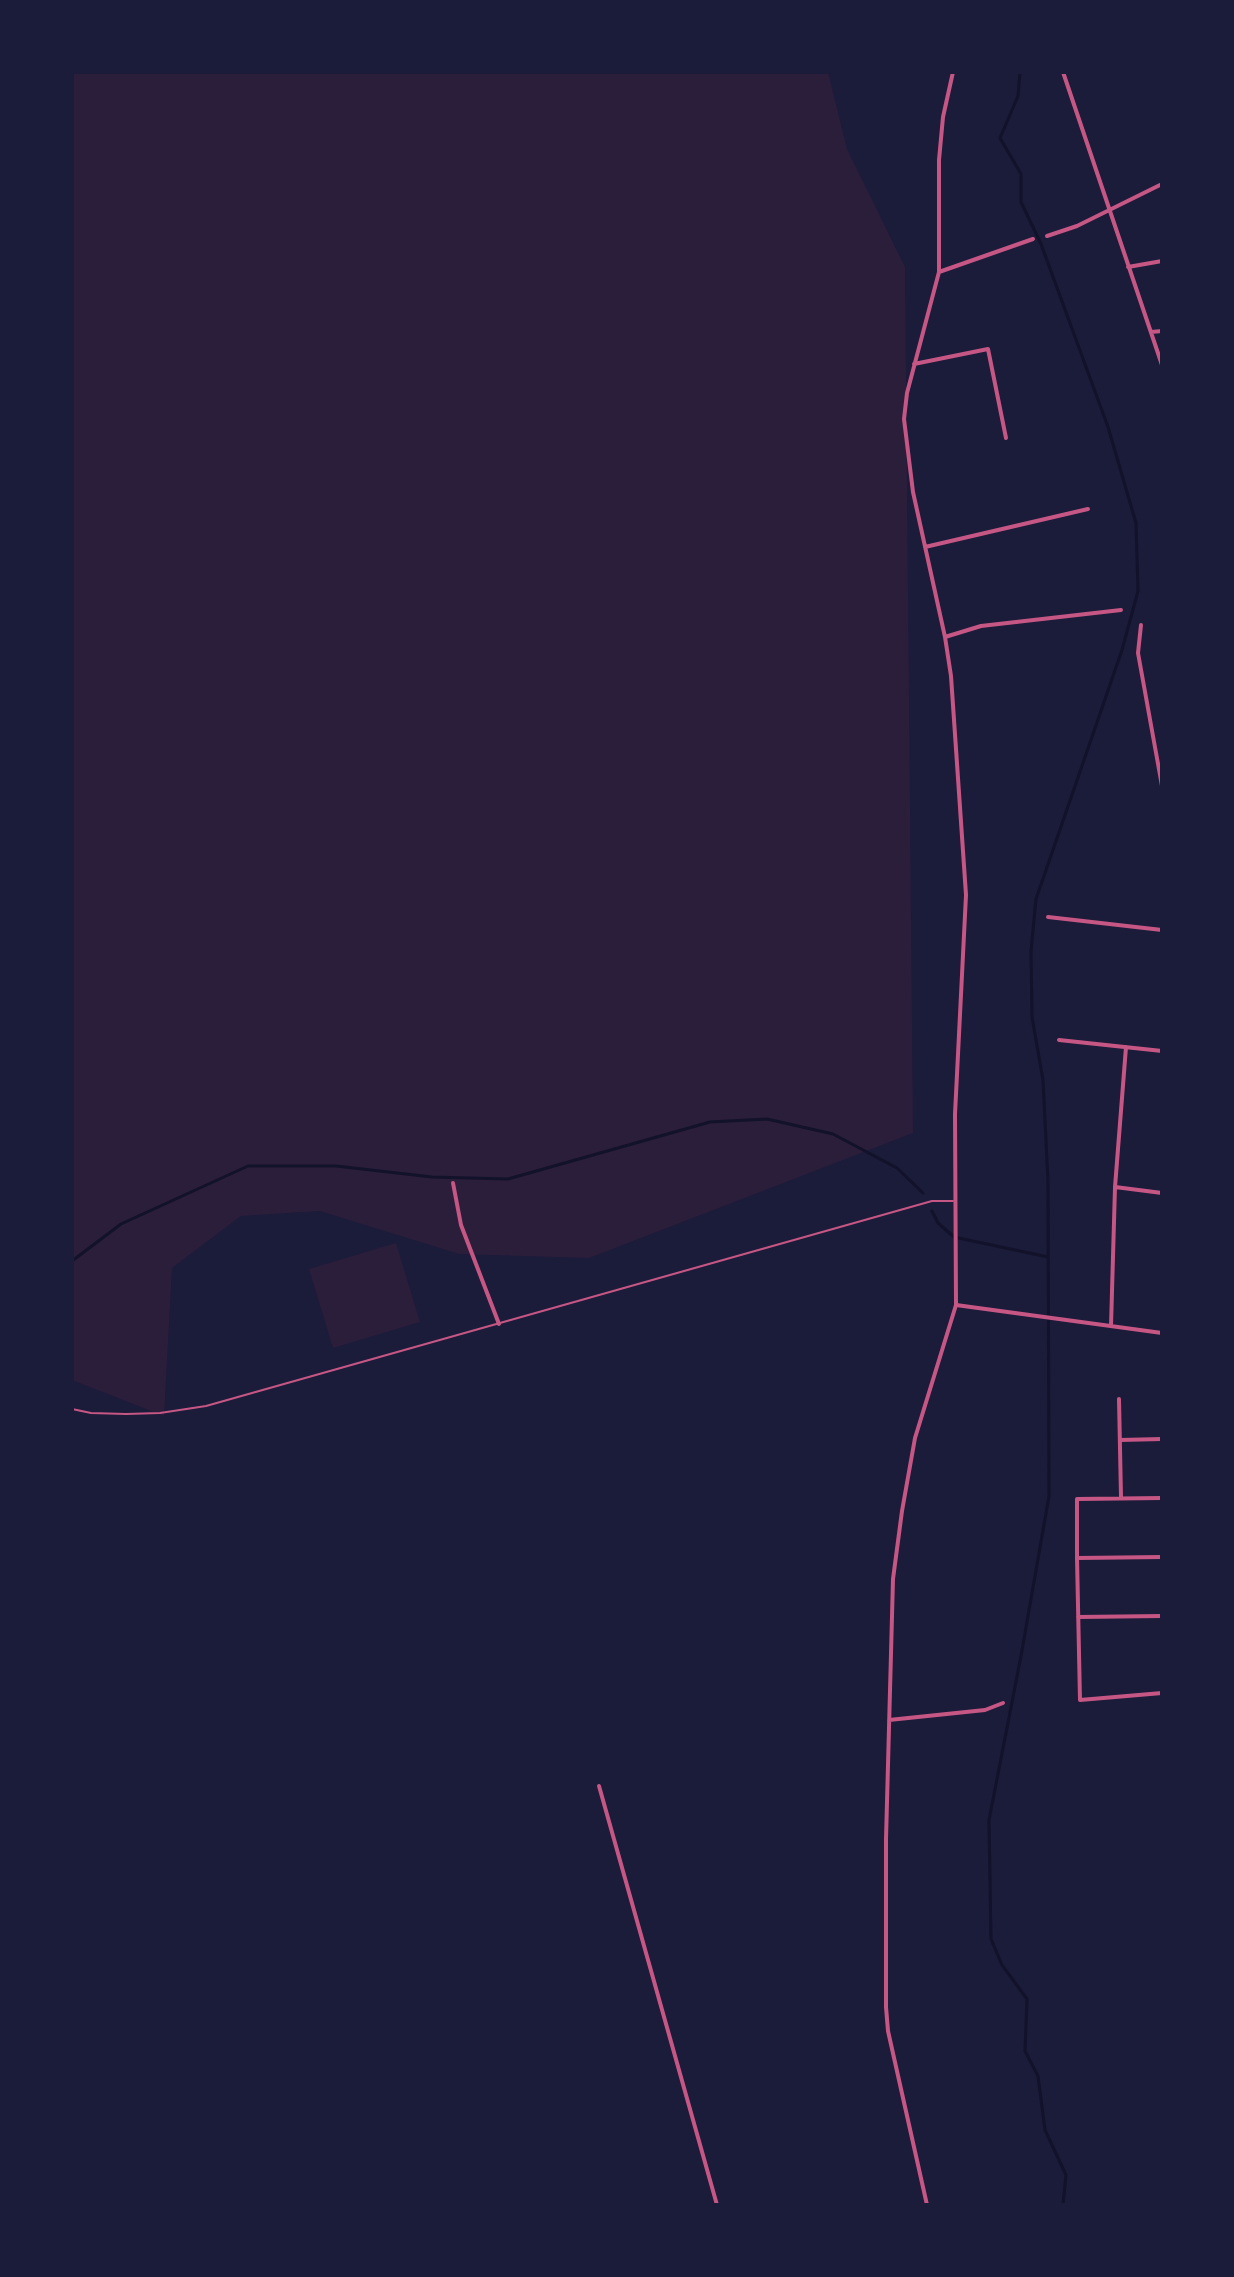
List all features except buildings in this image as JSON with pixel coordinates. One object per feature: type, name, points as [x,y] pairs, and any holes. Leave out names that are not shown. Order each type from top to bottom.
[{"type":"street","points":[[927,2205],[894,2064],[886,2007],[893,1579],[915,1438],[956,1305],[957,1043],[966,895],[956,724],[945,637],[913,492],[904,419],[907,393],[939,272],[939,160],[943,117],[953,72]]},
{"type":"street","points":[[1063,72],[1162,365]]},
{"type":"street","points":[[1047,236],[1110,211],[1162,184]]},
{"type":"street","points":[[939,272],[1033,239]]},
{"type":"street","points":[[1128,267],[1162,261]]},
{"type":"street","points":[[1151,332],[1162,331]]},
{"type":"street","points":[[914,364],[988,349],[1006,438]]},
{"type":"street","points":[[925,547],[1088,509]]},
{"type":"street","points":[[945,637],[981,626],[1121,610]]},
{"type":"street","points":[[1141,625],[1138,653],[1162,786]]},
{"type":"street","points":[[1048,917],[1162,930]]},
{"type":"street","points":[[1059,1040],[1162,1051]]},
{"type":"street","points":[[1111,1326],[1115,1187],[1126,1047]]},
{"type":"street","points":[[453,1183],[472,1260],[499,1324]]},
{"type":"street","points":[[1115,1187],[1162,1193]]},
{"type":"street","points":[[956,1305],[1162,1333]]},
{"type":"street","points":[[1119,1399],[1121,1498]]},
{"type":"street","points":[[1120,1440],[1162,1439]]},
{"type":"street","points":[[1162,1498],[1077,1499],[1080,1700],[1162,1693]]},
{"type":"street","points":[[1077,1558],[1162,1557]]},
{"type":"street","points":[[1078,1617],[1162,1616]]},
{"type":"street","points":[[889,1720],[985,1710],[1003,1703]]},
{"type":"street","points":[[599,1786],[717,2205]]},
{"type":"lane","points":[[72,1409],[126,1414],[206,1406],[932,1201],[956,1201]]},
{"type":"shaded area","points":[[72,72],[828,72],[847,149],[905,267],[913,1133],[589,1258],[459,1254],[320,1211],[241,1216],[172,1268],[164,1416],[72,1380]]},
{"type":"shaded area","points":[[396,1243],[420,1322],[333,1348],[309,1269]]},
{"type":"waterway","points":[[1020,72],[1018,96],[1000,138],[1021,174],[1021,202],[1041,244],[1108,427],[1136,523],[1138,591],[1122,650],[1036,899],[1031,951],[1032,1017],[1043,1080],[1048,1181],[1049,1496],[989,1820],[991,1939],[1002,1965],[1027,1999],[1025,2051],[1038,2076],[1045,2130],[1066,2175],[1063,2205]]},
{"type":"waterway","points":[[72,1261],[121,1224],[248,1166],[336,1166],[432,1177],[508,1179],[710,1122],[767,1119],[833,1134],[897,1168],[923,1193]]},
{"type":"waterway","points":[[932,1211],[938,1223],[954,1237],[1048,1257]]}]
